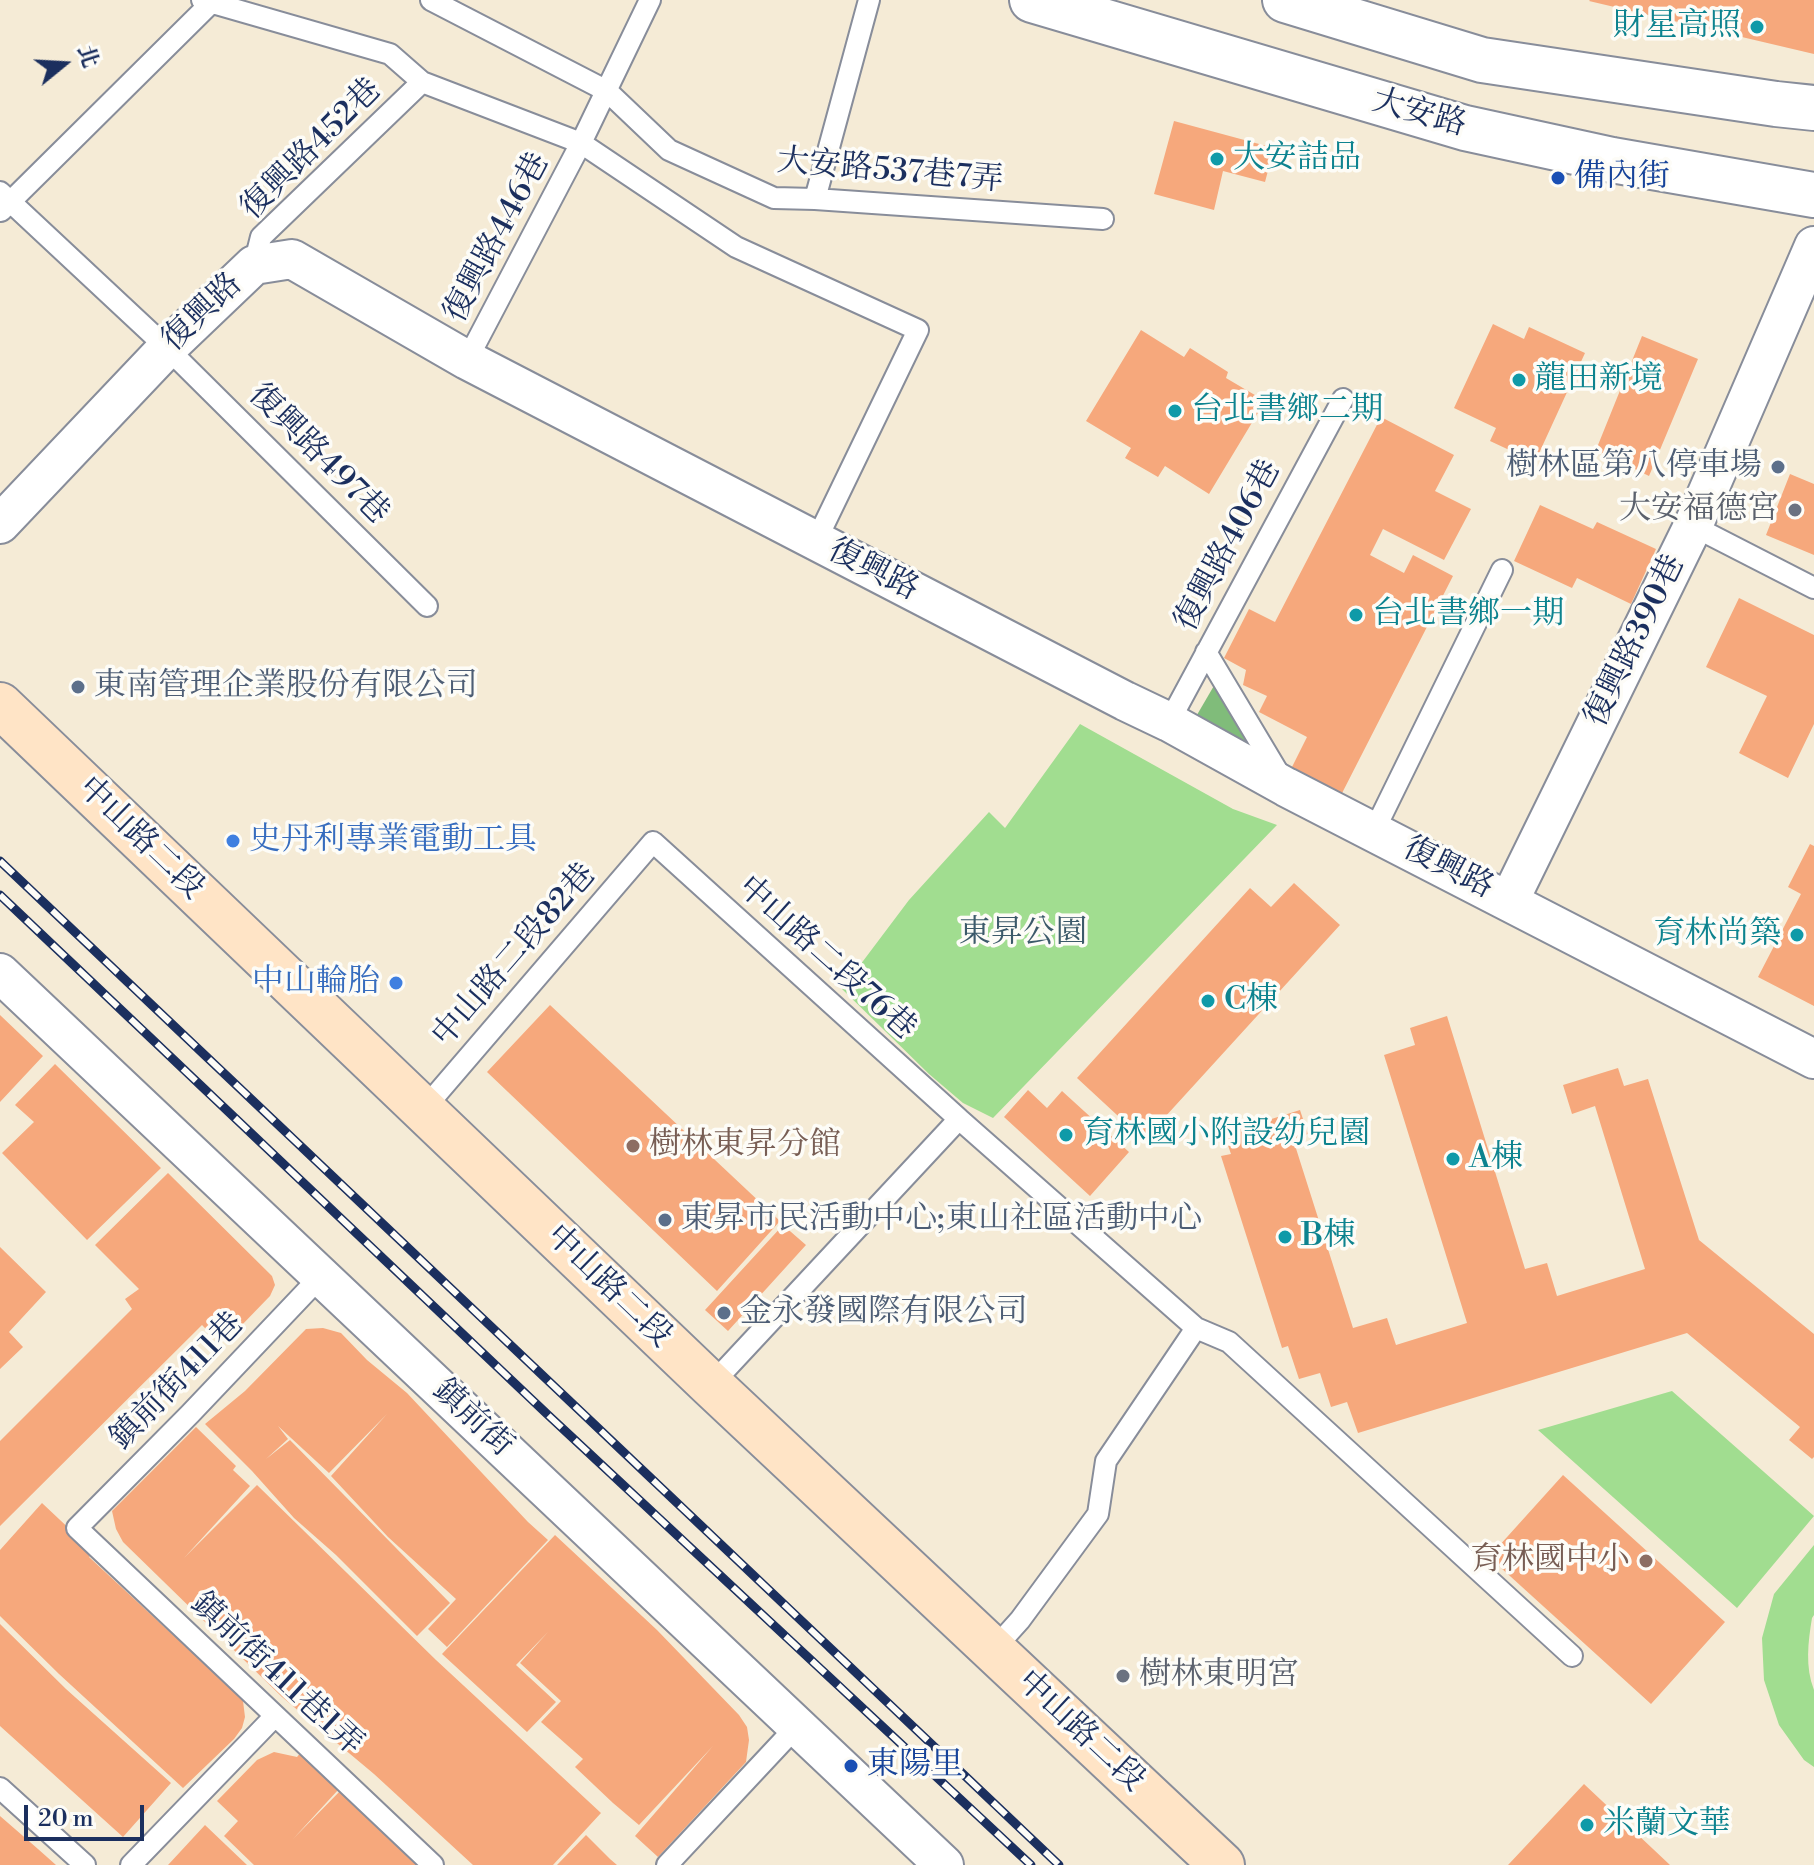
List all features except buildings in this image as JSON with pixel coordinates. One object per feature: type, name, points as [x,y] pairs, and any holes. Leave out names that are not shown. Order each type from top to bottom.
[{"type":"main road","name":"中山路二段","points":[[0,705],[711,1385],[1222,1865]]},
{"type":"street","name":"大安路","points":[[1032,0],[1465,128],[1612,160],[1814,195]]},
{"type":"street","points":[[1285,0],[1482,60],[1814,108]]},
{"type":"street","name":"復興路390巷","points":[[1509,901],[1693,526],[1814,246]]},
{"type":"street","name":"復興路","points":[[0,524],[167,348],[254,265],[292,259],[467,360],[1814,1059]]},
{"type":"street","name":"鎮前街","points":[[0,973],[944,1865]]},
{"type":"lane","name":"大安路537巷7弄","points":[[431,0],[607,91],[669,150],[774,198],[1103,219]]},
{"type":"lane","name":"復興路446巷","points":[[467,360],[581,143],[650,0]]},
{"type":"lane","points":[[815,199],[869,0]]},
{"type":"lane","points":[[3,202],[206,1],[390,54],[422,82],[581,143],[736,247],[918,330],[816,541]]},
{"type":"lane","name":"復興路452巷","points":[[254,265],[261,237],[422,82]]},
{"type":"lane","name":"復興路497巷","points":[[3,202],[167,348],[427,606]]},
{"type":"lane","name":"復興路406巷","points":[[1169,722],[1343,399]]},
{"type":"lane","points":[[1693,526],[1814,588]]},
{"type":"lane","points":[[1374,831],[1502,570]]},
{"type":"lane","points":[[1206,652],[1286,787]]},
{"type":"lane","name":"中山路二段82巷","points":[[423,1110],[653,842]]},
{"type":"lane","name":"中山路二段76巷","points":[[653,842],[1196,1328],[1229,1342],[1572,1656]]},
{"type":"lane","points":[[711,1385],[959,1119]]},
{"type":"lane","name":"鎮前街411巷","points":[[77,1528],[321,1276]]},
{"type":"lane","points":[[993,1650],[1020,1620],[1098,1514],[1106,1461],[1196,1328]]},
{"type":"lane","name":"鎮前街411巷1弄","points":[[77,1528],[433,1865]]},
{"type":"lane","points":[[131,1865],[275,1716]]},
{"type":"lane","points":[[667,1865],[797,1726]]},
{"type":"lane","points":[[0,1788],[85,1865]]},
{"type":"green space","points":[[1215,684],[1255,756],[1194,720]]},
{"type":"green space","name":"東昇公園","points":[[1080,724],[1233,809],[1277,825],[993,1118],[963,1103],[929,1074],[842,989],[909,900],[989,812],[1005,828]]},
{"type":"green space","points":[[1672,1391],[1814,1516],[1737,1608],[1538,1430]]},
{"type":"green space","points":[[1814,1545],[1814,1615],[1808,1654],[1814,1690],[1814,1767],[1804,1760],[1779,1725],[1764,1680],[1762,1638],[1774,1594]]},
{"type":"railway","points":[[0,861],[1059,1865]]},
{"type":"railway","points":[[0,895],[547,1414],[1031,1865]]},
{"type":"place","name":"財星高照","points":[[1757,27]]},
{"type":"place","name":"大安詰品","points":[[1217,159]]},
{"type":"place","name":"備內街","points":[[1558,178]]},
{"type":"place","name":"龍田新境","points":[[1519,380]]},
{"type":"place","name":"台北書鄉二期","points":[[1175,411]]},
{"type":"place","name":"樹林區第八停車場","points":[[1778,467]]},
{"type":"place","name":"大安福德宮","points":[[1795,510]]},
{"type":"place","name":"台北書鄉一期","points":[[1356,615]]},
{"type":"place","name":"東南管理企業股份有限公司","points":[[78,687]]},
{"type":"place","name":"史丹利專業電動工具","points":[[233,841]]},
{"type":"place","name":"育林尚築","points":[[1797,935]]},
{"type":"place","name":"中山輪胎","points":[[396,983]]},
{"type":"place","name":"C棟","points":[[1208,1001]]},
{"type":"place","name":"育林國小附設幼兒園","points":[[1066,1135]]},
{"type":"place","name":"樹林東昇分館","points":[[633,1146]]},
{"type":"place","name":"A棟","points":[[1453,1159]]},
{"type":"place","name":"東昇市民活動中心;東山社區活動中心","points":[[665,1220]]},
{"type":"place","name":"B棟","points":[[1285,1237]]},
{"type":"place","name":"金永發國際有限公司","points":[[724,1313]]},
{"type":"place","name":"育林國中小","points":[[1646,1561]]},
{"type":"place","name":"樹林東明宮","points":[[1123,1676]]},
{"type":"place","name":"東陽里","points":[[851,1766]]},
{"type":"place","name":"米蘭文華","points":[[1587,1825]]}]
